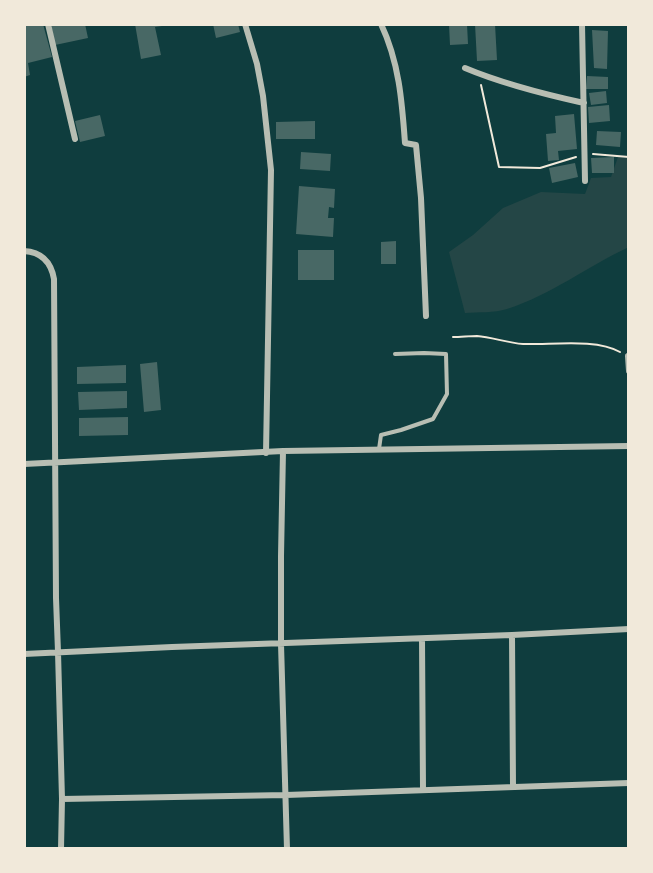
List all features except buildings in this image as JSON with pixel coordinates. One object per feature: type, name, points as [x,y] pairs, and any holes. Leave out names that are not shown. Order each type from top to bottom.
[{"type":"street","points":[[48,24],[75,139]]},
{"type":"street","points":[[245,24],[257,64],[263,96],[271,170],[266,453]]},
{"type":"street","points":[[381,24],[390,42],[398,71],[405,143],[416,145],[421,198],[426,316]]},
{"type":"street","points":[[582,24],[585,181]]},
{"type":"street","points":[[465,68],[540,93],[584,103]]},
{"type":"street","points":[[24,251],[34,252],[45,259],[53,271],[54,279],[56,598],[62,799],[61,849]]},
{"type":"street","points":[[628,356],[629,371]]},
{"type":"street","points":[[24,464],[284,452],[629,446]]},
{"type":"street","points":[[284,452],[281,644],[287,849]]},
{"type":"street","points":[[24,654],[629,629]]},
{"type":"street","points":[[512,635],[513,787]]},
{"type":"street","points":[[422,639],[423,790]]},
{"type":"street","points":[[62,799],[286,795],[629,783]]},
{"type":"lane","points":[[379,450],[381,435],[433,419],[447,394],[446,354],[395,354]]},
{"type":"path","points":[[478,74],[500,167],[540,168],[585,151],[629,157]]},
{"type":"path","points":[[453,337],[476,336],[521,344],[570,343],[604,346],[615,348],[628,356]]},
{"type":"shaded area","points":[[618,157],[629,158],[629,247],[523,303],[497,311],[465,313],[449,252],[473,235],[503,208],[541,192],[585,194],[591,178],[611,177]]}]
